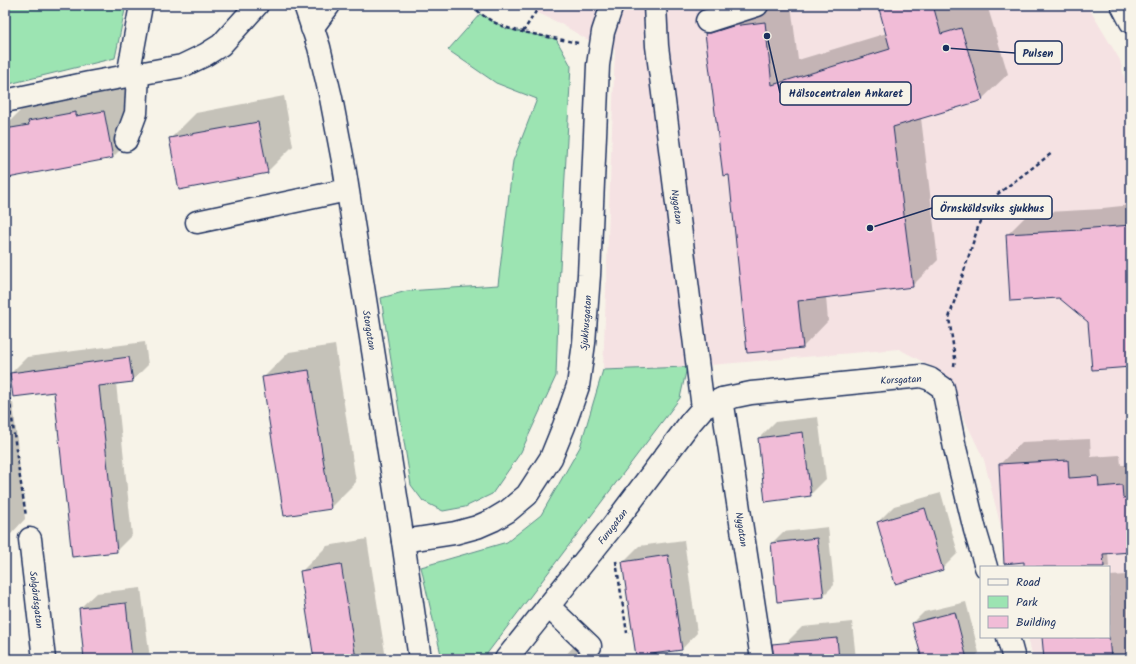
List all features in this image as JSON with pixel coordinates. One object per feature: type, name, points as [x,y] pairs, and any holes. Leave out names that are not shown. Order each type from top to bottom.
[{"type":"street","points":[[126,140],[136,113],[133,75],[141,5]]},
{"type":"street","points":[[5,101],[89,83],[182,66],[205,55],[221,45],[257,5]]},
{"type":"street","name":"Storgatan","points":[[305,5],[319,47],[331,98],[403,541],[420,659]]},
{"type":"street","points":[[312,28],[329,5]]},
{"type":"street","name":"Sjukhusgatan","points":[[403,541],[455,533],[477,527],[508,511],[527,495],[550,458],[564,426],[578,386],[584,343],[589,275],[598,65],[603,32],[612,5]]},
{"type":"street","name":"Nygatan","points":[[655,5],[657,46],[712,404],[759,658]]},
{"type":"street","points":[[707,21],[757,5]]},
{"type":"street","points":[[1122,5],[1131,22]]},
{"type":"street","points":[[196,222],[347,190]]},
{"type":"street","name":"Korsgatan","points":[[712,404],[751,393],[920,376],[930,379],[943,388],[955,448],[986,566]]},
{"type":"street","name":"Furugatan","points":[[506,659],[611,528],[690,423],[712,404]]},
{"type":"street","name":"Solgårdsgatan","points":[[30,540],[44,659]]},
{"type":"street","points":[[548,606],[590,646]]},
{"type":"street","points":[[1008,638],[1014,659]]},
{"type":"path","points":[[472,5],[480,14],[507,29],[600,47]]},
{"type":"path","points":[[523,32],[540,5]]},
{"type":"path","points":[[946,404],[953,380],[955,358],[949,318],[978,227],[995,196],[1052,153]]},
{"type":"path","points":[[5,364],[30,540]]},
{"type":"path","points":[[611,528],[627,634]]},
{"type":"shaded area","points":[[522,5],[1087,5],[1120,60],[1131,106],[1131,659],[1033,659],[1028,638],[1110,638],[1110,566],[1011,566],[984,460],[942,372],[899,349],[687,367],[603,370],[615,50],[600,47],[561,24]]},
{"type":"green space","points":[[5,5],[126,5],[115,58],[5,85]]},
{"type":"green space","points":[[480,14],[507,29],[556,39],[571,66],[559,286],[556,376],[521,452],[492,494],[465,507],[443,511],[423,501],[411,485],[381,298],[407,291],[498,285],[513,161],[537,99],[496,83],[448,50]]},
{"type":"green space","points":[[687,367],[680,398],[483,659],[442,659],[421,567],[507,542],[541,515],[580,447],[603,370]]},
{"type":"building","points":[[878,5],[933,5],[941,34],[961,28],[983,100],[893,127],[913,287],[798,301],[803,348],[747,353],[729,175],[723,176],[705,33],[711,33],[733,26],[765,22],[772,85],[890,49]]},
{"type":"building","points":[[104,111],[113,158],[8,178],[5,163],[5,129],[29,125],[28,121],[76,112],[76,116]]},
{"type":"building","points":[[258,122],[268,173],[179,190],[169,138]]},
{"type":"building","points":[[1131,225],[1131,367],[1092,370],[1088,322],[1059,298],[1010,301],[1006,234],[1081,230],[1080,229]]},
{"type":"building","points":[[129,357],[133,382],[99,386],[117,552],[72,557],[54,392],[13,397],[10,373]]},
{"type":"building","points":[[309,370],[331,509],[284,516],[262,377]]},
{"type":"building","points":[[803,432],[811,496],[765,502],[758,438]]},
{"type":"building","points":[[1068,460],[1069,478],[1098,476],[1099,487],[1122,485],[1123,498],[1131,497],[1131,552],[1103,554],[1104,566],[1024,566],[1024,562],[1004,564],[999,464]]},
{"type":"building","points":[[925,508],[943,570],[895,584],[877,522]]},
{"type":"building","points":[[817,538],[824,597],[777,602],[771,543]]},
{"type":"building","points":[[668,555],[682,650],[636,656],[622,562]]},
{"type":"building","points":[[341,564],[356,659],[314,659],[300,571]]},
{"type":"building","points":[[126,603],[132,659],[84,659],[79,608]]},
{"type":"building","points":[[955,612],[967,659],[922,659],[912,623]]},
{"type":"building","points":[[837,638],[839,659],[774,659],[772,644]]},
{"type":"building","points":[[1042,638],[1109,638],[1111,659],[1044,659]]},
{"type":"place","name":"Hälsocentralen Ankaret","points":[[767,36]]},
{"type":"place","name":"Pulsen","points":[[946,48]]},
{"type":"place","name":"Örnsköldsviks sjukhus","points":[[870,228]]}]
